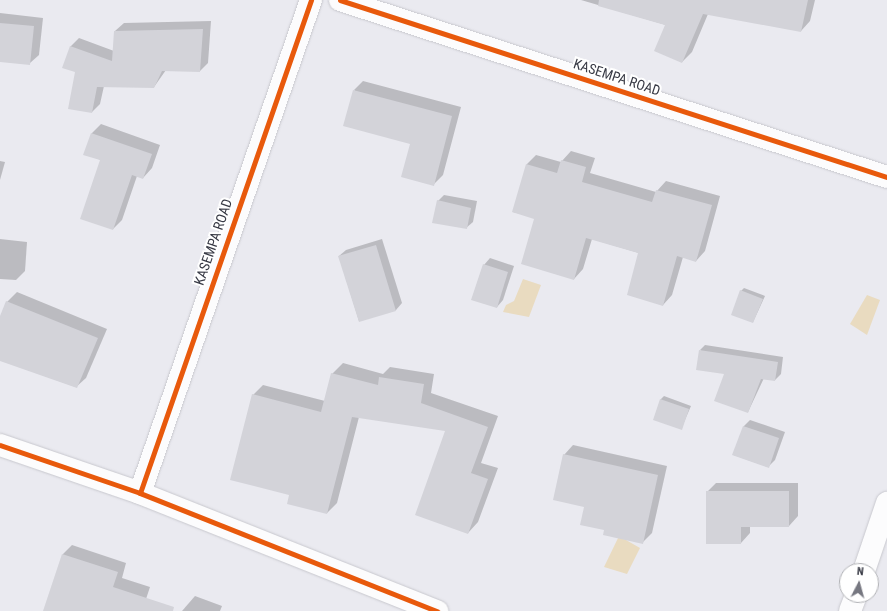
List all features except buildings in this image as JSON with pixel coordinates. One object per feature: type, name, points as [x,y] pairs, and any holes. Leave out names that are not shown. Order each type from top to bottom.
[{"type":"street","name":"KASEMPA ROAD","points":[[140,493],[311,0]]},
{"type":"street","name":"KASEMPA ROAD","points":[[340,0],[887,178]]},
{"type":"street","points":[[0,445],[140,493],[437,611]]},
{"type":"street","points":[[867,563],[887,503]]},
{"type":"shaded area","points":[[523,279],[541,285],[529,317],[503,312],[506,305],[514,301]]},
{"type":"shaded area","points":[[867,295],[880,300],[867,335],[850,324]]},
{"type":"shaded area","points":[[619,536],[640,548],[627,574],[604,567]]},
{"type":"cycle path","points":[[140,493],[311,0]]},
{"type":"cycle path","points":[[340,0],[887,177]]},
{"type":"cycle path","points":[[0,445],[140,493],[437,611]]}]
